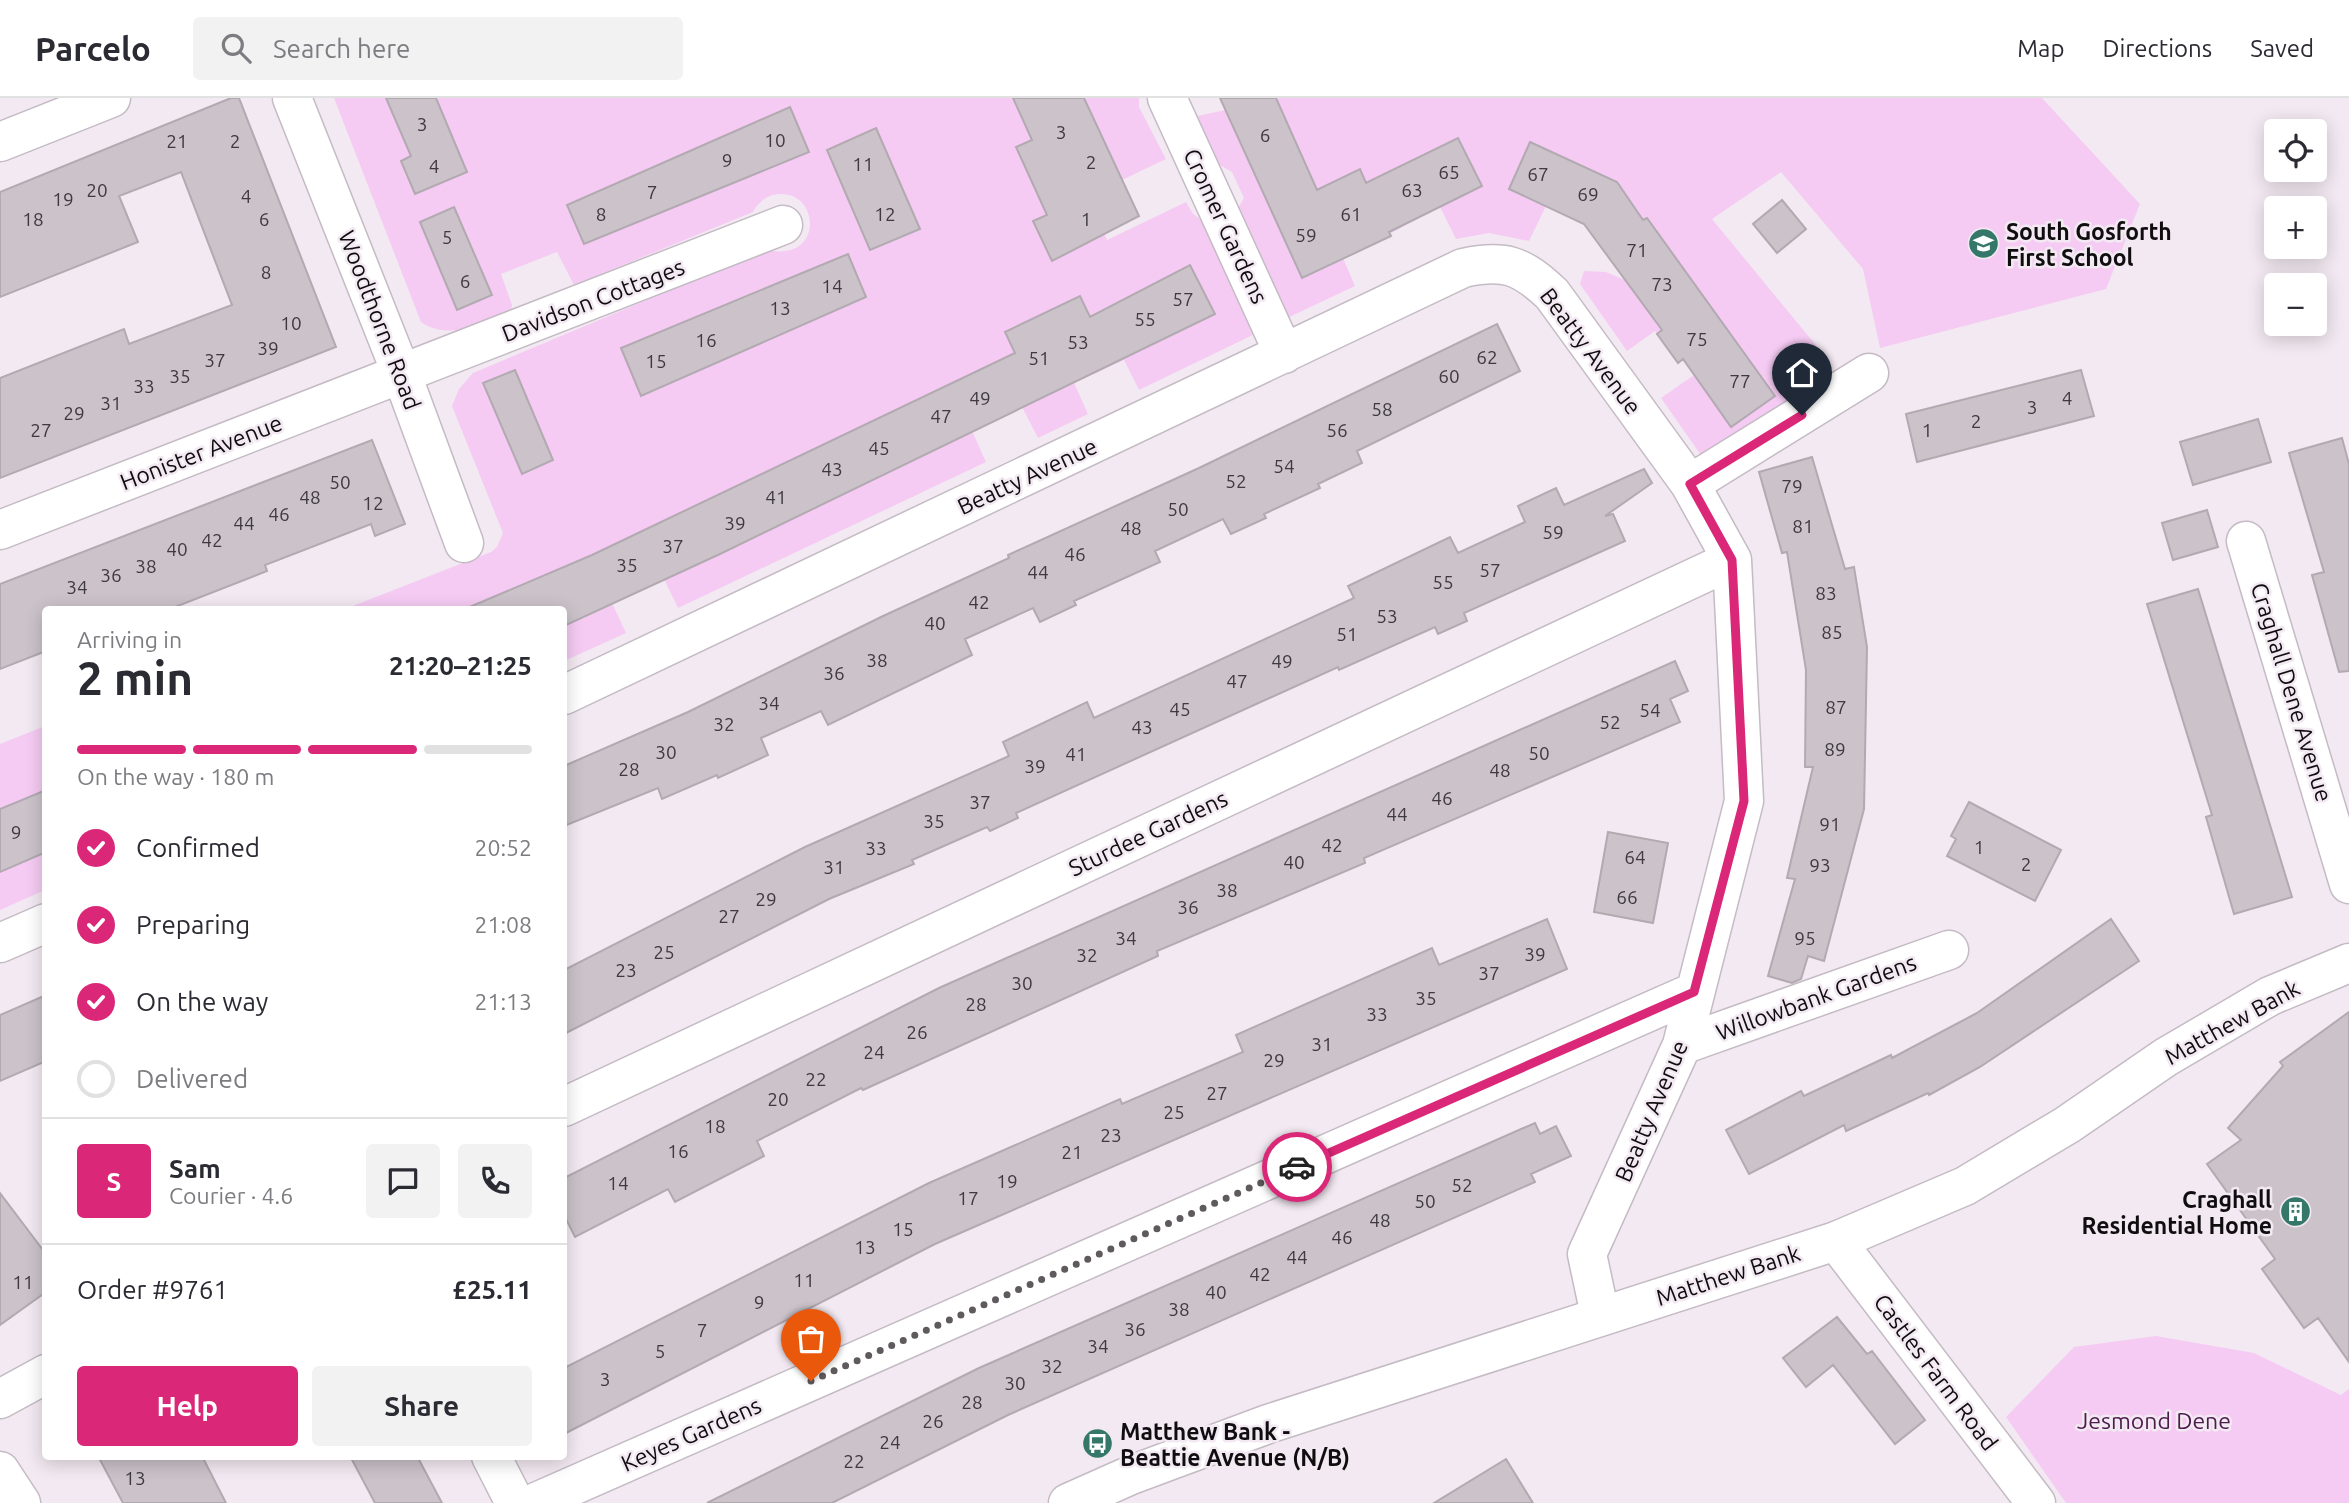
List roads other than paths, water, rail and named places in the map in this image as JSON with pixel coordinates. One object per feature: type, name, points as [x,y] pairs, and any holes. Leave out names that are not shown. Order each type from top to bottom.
[{"type":"street","points":[[0,142],[111,98]]},
{"type":"street","name":"Woodthorne Road","points":[[292,98],[402,375],[464,543]]},
{"type":"street","name":"Cromer Gardens","points":[[1167,98],[1284,354]]},
{"type":"street","name":"Davidson Cottages","points":[[402,375],[783,225]]},
{"type":"street","name":"Beatty Avenue","points":[[567,694],[1463,268],[1494,262],[1527,271],[1552,294],[1690,484],[1732,560],[1744,801],[1682,1045],[1587,1254],[1600,1315]]},
{"type":"street","points":[[1690,484],[1869,373]]},
{"type":"street","name":"Honister Avenue","points":[[0,530],[402,375]]},
{"type":"street","name":"Craghall Dene Avenue","points":[[2246,541],[2349,884]]},
{"type":"street","name":"Sturdee Gardens","points":[[567,1106],[1732,560]]},
{"type":"street","points":[[0,943],[42,925]]},
{"type":"street","name":"Willowbank Gardens","points":[[1682,1045],[1950,950]]},
{"type":"street","name":"Matthew Bank","points":[[1068,1503],[1131,1475],[1268,1424],[1836,1241],[1965,1186],[2067,1125],[2166,1057],[2270,996],[2349,963]]},
{"type":"street","name":"Keyes Gardens","points":[[534,1503],[1694,992]]},
{"type":"street","name":"Castles Farm Road","points":[[1836,1241],[2036,1503]]},
{"type":"street","points":[[0,1399],[42,1376]]},
{"type":"street","points":[[493,1460],[515,1503]]},
{"type":"street","points":[[0,1471],[21,1503]]},
{"type":"place","name":"South Gosforth First School","points":[[1983,244]]},
{"type":"place","name":"Craghall Residential Home","points":[[2295,1212]]},
{"type":"place","name":"Matthew Bank - Beattie Avenue (N/B)","points":[[1097,1444]]},
{"type":"park label","name":"Jesmond Dene","points":[[2154,1420]]}]
